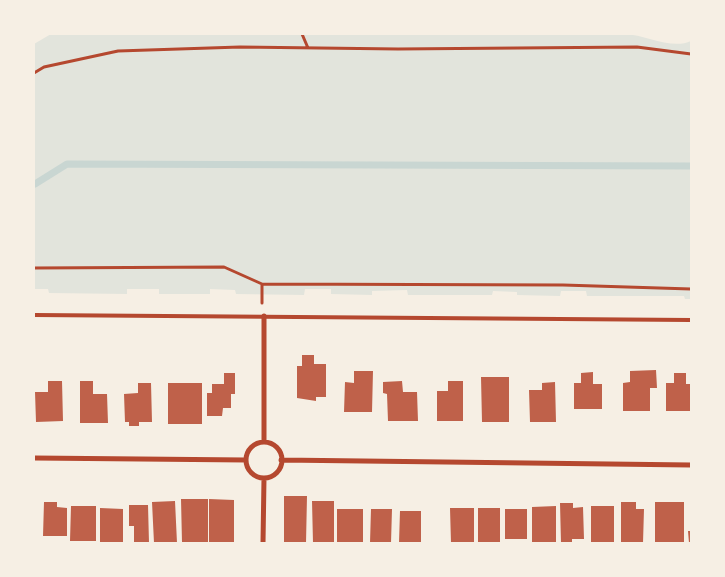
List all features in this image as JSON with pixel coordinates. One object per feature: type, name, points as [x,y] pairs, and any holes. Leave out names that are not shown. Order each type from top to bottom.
[{"type":"street","points":[[264,316],[264,442]]},
{"type":"street","points":[[264,442],[274,445],[278,450],[281,460],[280,466],[274,474],[264,478],[249,470],[246,460],[249,449],[264,442]]},
{"type":"street","points":[[34,458],[246,460]]},
{"type":"street","points":[[281,460],[691,465]]},
{"type":"street","points":[[263,543],[264,478]]},
{"type":"lane","points":[[34,315],[691,320]]},
{"type":"path","points":[[302,34],[308,48]]},
{"type":"path","points":[[34,73],[44,67],[118,50],[637,47],[691,54]]},
{"type":"path","points":[[34,268],[224,267],[262,284],[563,285],[691,289]]},
{"type":"path","points":[[262,284],[264,316]]},
{"type":"shaded area","points":[[51,34],[625,34],[676,44],[691,41],[691,299],[685,299],[684,296],[587,296],[586,291],[561,291],[560,296],[517,295],[517,292],[493,291],[492,295],[408,295],[407,290],[372,291],[372,295],[331,294],[331,289],[305,289],[304,295],[236,294],[235,290],[210,289],[210,294],[159,294],[159,289],[127,289],[127,294],[49,293],[48,289],[34,289],[34,44]]},
{"type":"building","points":[[302,355],[314,355],[314,364],[326,364],[326,397],[316,397],[316,401],[297,398],[297,366],[302,366]]},
{"type":"building","points":[[656,370],[657,388],[650,388],[650,411],[623,411],[623,383],[630,382],[630,371]]},
{"type":"building","points":[[354,371],[373,371],[372,412],[344,412],[345,382],[354,383]]},
{"type":"building","points":[[593,372],[593,384],[602,384],[602,409],[574,409],[574,383],[581,383],[581,373]]},
{"type":"building","points":[[224,373],[235,373],[235,394],[231,394],[231,408],[223,408],[222,416],[207,416],[207,393],[212,393],[212,384],[224,384]]},
{"type":"building","points":[[674,373],[686,373],[686,384],[691,384],[691,411],[666,411],[666,383],[674,383]]},
{"type":"building","points":[[481,377],[509,377],[509,422],[482,422]]},
{"type":"building","points":[[48,381],[62,381],[63,421],[36,422],[35,392],[48,392]]},
{"type":"building","points":[[80,381],[93,381],[93,394],[107,394],[108,423],[80,423]]},
{"type":"building","points":[[402,381],[403,392],[417,392],[418,421],[388,421],[387,394],[383,393],[383,382]]},
{"type":"building","points":[[448,381],[463,381],[463,421],[437,421],[437,391],[448,391]]},
{"type":"building","points":[[555,382],[556,422],[530,422],[529,390],[542,390],[542,383]]},
{"type":"building","points":[[138,383],[151,383],[152,422],[139,422],[139,426],[129,426],[129,422],[125,422],[124,394],[138,393]]},
{"type":"building","points":[[168,383],[202,383],[202,424],[168,424]]},
{"type":"building","points":[[284,496],[307,496],[306,543],[284,543]]},
{"type":"building","points":[[181,499],[208,499],[208,543],[182,543]]},
{"type":"building","points":[[209,499],[234,500],[234,542],[209,543]]},
{"type":"building","points":[[175,501],[177,543],[154,543],[152,502]]},
{"type":"building","points":[[312,501],[334,501],[334,543],[313,543]]},
{"type":"building","points":[[44,502],[57,502],[57,507],[67,508],[67,536],[43,536]]},
{"type":"building","points":[[621,502],[636,502],[636,509],[644,509],[643,543],[621,543]]},
{"type":"building","points":[[655,502],[684,502],[684,543],[655,543]]},
{"type":"building","points":[[560,503],[573,503],[573,508],[583,507],[584,539],[572,539],[572,543],[561,543]]},
{"type":"building","points":[[129,505],[148,505],[149,543],[134,543],[134,526],[129,526]]},
{"type":"building","points":[[71,506],[96,506],[96,541],[70,541]]},
{"type":"building","points":[[556,506],[556,543],[532,543],[532,507]]},
{"type":"building","points":[[591,506],[614,506],[614,543],[591,543]]},
{"type":"building","points":[[100,508],[123,509],[123,543],[100,543]]},
{"type":"building","points":[[450,508],[474,508],[474,543],[451,543]]},
{"type":"building","points":[[478,508],[500,508],[500,543],[478,543]]},
{"type":"building","points":[[337,509],[363,509],[363,543],[337,543]]},
{"type":"building","points":[[371,509],[392,509],[391,543],[370,543]]},
{"type":"building","points":[[505,509],[527,509],[527,539],[505,539]]},
{"type":"building","points":[[400,511],[421,511],[421,543],[399,543]]},
{"type":"building","points":[[688,531],[691,531],[691,543],[689,543]]},
{"type":"waterway","points":[[35,184],[67,164],[691,166]]}]
